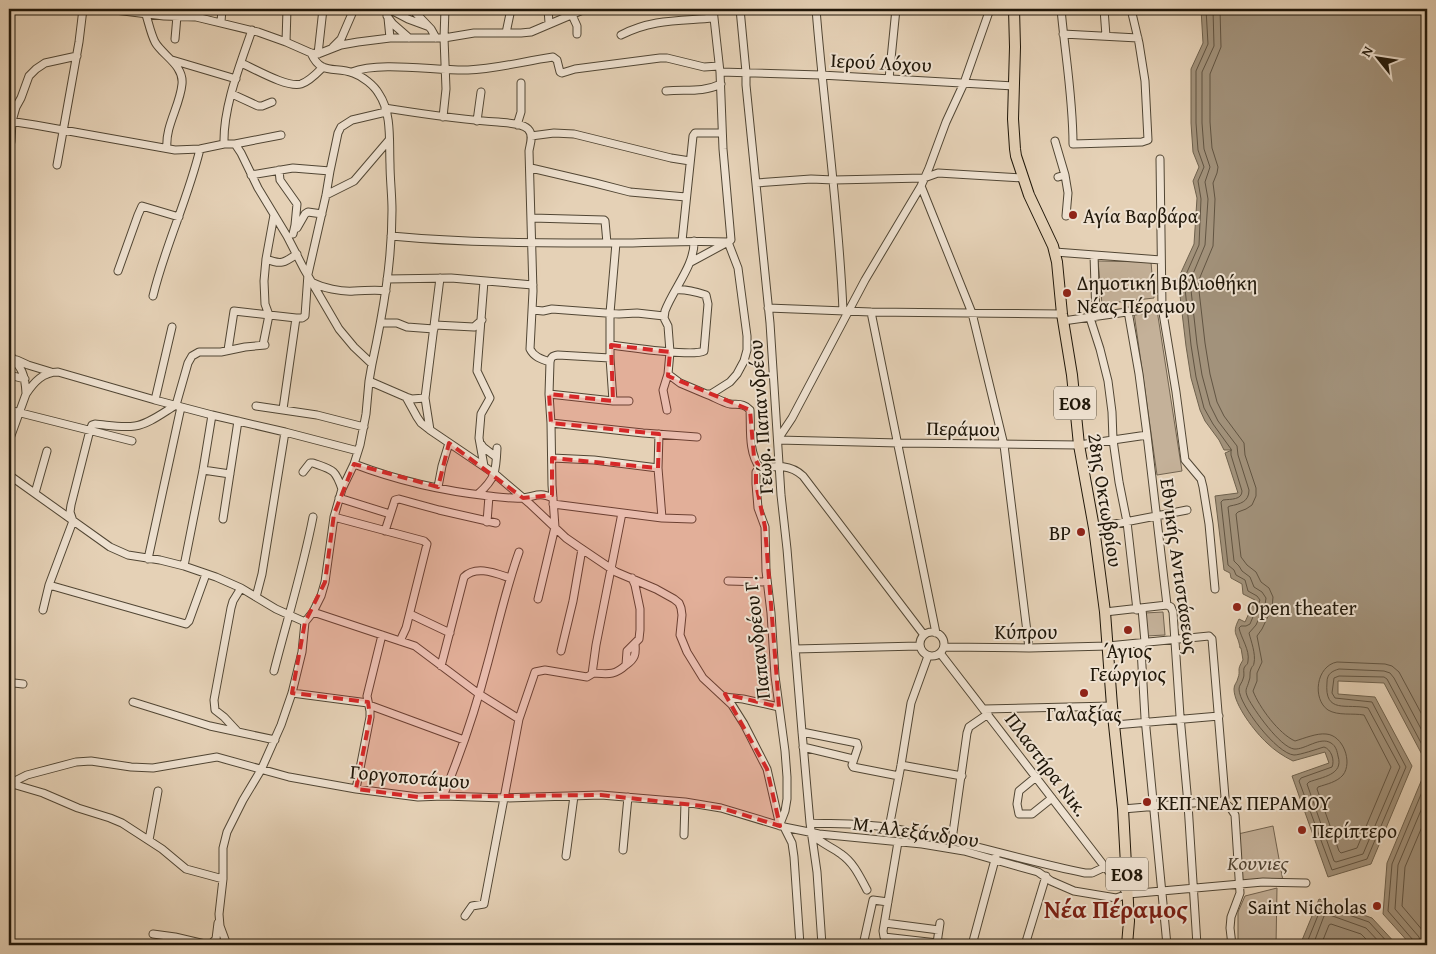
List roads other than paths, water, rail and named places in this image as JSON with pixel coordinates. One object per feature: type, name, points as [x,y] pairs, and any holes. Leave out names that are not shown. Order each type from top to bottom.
[{"type":"main road","name":"28ης Οκτωβρίου","points":[[1014,9],[1014,140],[1016,156],[1034,208],[1055,252],[1060,283],[1062,317],[1072,375],[1079,446],[1094,528],[1105,612],[1112,706],[1123,809],[1129,921],[1127,945]]},
{"type":"street","points":[[57,165],[77,56],[83,9]]},
{"type":"street","points":[[107,9],[165,12],[221,22],[252,30],[314,54],[358,42],[390,38],[440,38],[474,32],[531,32],[585,9]]},
{"type":"street","points":[[221,22],[222,9]]},
{"type":"street","points":[[286,42],[287,9]]},
{"type":"street","points":[[153,934],[210,945],[214,942],[217,934],[227,832],[261,770],[275,740],[292,693],[302,652],[305,622],[313,612],[325,582],[334,517],[342,489],[354,464],[364,427],[369,381],[388,279],[392,210],[386,110],[378,92],[368,82],[352,72],[323,68],[314,60],[322,9]]},
{"type":"street","points":[[332,48],[341,39],[354,9]]},
{"type":"street","points":[[384,9],[393,24],[409,38]]},
{"type":"street","points":[[412,9],[440,38]]},
{"type":"street","points":[[443,117],[446,89],[440,38],[444,9]]},
{"type":"street","points":[[506,33],[511,9]]},
{"type":"street","points":[[548,9],[549,23]]},
{"type":"street","points":[[691,262],[728,242],[732,236],[722,134],[720,69],[712,9]]},
{"type":"street","name":"Γεώρ. Παπανδρέου","points":[[740,9],[768,308],[779,466],[803,747],[824,945]]},
{"type":"street","points":[[816,9],[821,75],[834,180],[846,311]]},
{"type":"street","points":[[889,79],[896,9]]},
{"type":"street","points":[[778,440],[792,418],[846,311],[921,186],[946,122],[964,83],[990,9]]},
{"type":"street","points":[[1061,9],[1071,97],[1074,144],[1142,142],[1148,140],[1145,81],[1131,9]]},
{"type":"street","points":[[1104,9],[1106,36]]},
{"type":"street","points":[[145,11],[155,43],[172,60],[182,77],[176,110],[166,134],[166,148]]},
{"type":"street","points":[[388,13],[390,38]]},
{"type":"street","points":[[388,13],[427,26]]},
{"type":"street","points":[[175,39],[179,14]]},
{"type":"street","points":[[572,15],[578,26],[577,34]]},
{"type":"street","points":[[621,35],[649,24],[713,18]]},
{"type":"street","points":[[224,144],[224,128],[232,94],[252,30]]},
{"type":"street","points":[[1063,34],[1138,38]]},
{"type":"street","points":[[9,151],[11,141],[10,121],[29,76],[45,63],[77,56]]},
{"type":"street","name":"Ιερού Λόχου","points":[[445,70],[477,70],[552,57],[557,60],[560,72],[562,73],[575,69],[667,58],[704,67],[746,72],[1014,86]]},
{"type":"street","points":[[172,60],[236,79]]},
{"type":"street","points":[[241,63],[284,82],[296,85],[310,79],[323,68]]},
{"type":"street","points":[[352,72],[365,68],[385,67],[445,70]]},
{"type":"street","points":[[517,124],[521,112],[522,83]]},
{"type":"street","points":[[666,91],[701,90],[713,88],[721,84]]},
{"type":"street","points":[[477,121],[480,92]]},
{"type":"street","points":[[232,94],[258,106],[272,102]]},
{"type":"street","points":[[228,350],[234,311],[296,318],[302,318],[306,313],[311,264],[338,133],[341,127],[352,120],[386,110],[477,121],[505,122],[526,127],[530,131],[533,285],[530,349],[539,358],[550,362]]},
{"type":"street","points":[[10,121],[175,150],[200,149],[282,135]]},
{"type":"street","points":[[531,136],[554,133],[574,134],[690,161]]},
{"type":"street","points":[[682,241],[692,139],[695,134],[722,134]]},
{"type":"street","points":[[326,195],[354,181],[389,140]]},
{"type":"street","points":[[1055,141],[1062,176],[1068,193],[1066,216]]},
{"type":"street","points":[[235,144],[274,215],[290,235],[309,278],[343,335],[372,364]]},
{"type":"street","points":[[153,296],[162,260],[179,217],[200,149]]},
{"type":"street","points":[[1160,159],[1162,307],[1186,460],[1201,479],[1203,487],[1209,524],[1215,589]]},
{"type":"street","points":[[251,175],[293,168],[330,170]]},
{"type":"street","points":[[530,168],[595,182],[630,192],[686,197]]},
{"type":"street","points":[[279,170],[280,180],[297,204],[296,217],[290,235]]},
{"type":"street","points":[[756,183],[811,179],[924,178],[938,173],[1023,178]]},
{"type":"street","points":[[921,186],[972,313],[1004,445],[1029,648]]},
{"type":"street","points":[[118,271],[142,206],[179,217]]},
{"type":"street","points":[[290,235],[297,229],[305,214],[312,212],[322,214]]},
{"type":"street","points":[[148,559],[188,363],[192,356],[199,352],[264,345],[269,315],[264,294],[266,259],[274,215]]},
{"type":"street","points":[[532,218],[604,220],[606,243]]},
{"type":"street","points":[[390,236],[423,239],[532,242],[728,242]]},
{"type":"street","points":[[667,410],[663,390],[668,374],[670,352],[668,326],[664,316],[668,303],[691,262],[694,241]]},
{"type":"street","points":[[706,394],[717,391],[730,382],[737,374],[747,350],[747,336],[738,268],[728,242]]},
{"type":"street","points":[[613,401],[610,358],[610,314],[616,243]]},
{"type":"street","points":[[1055,252],[1161,260]]},
{"type":"street","points":[[266,259],[279,263],[285,262],[297,254]]},
{"type":"street","points":[[1094,255],[1093,317],[1108,382],[1113,440],[1145,642],[1141,649],[1145,723],[1167,945]]},
{"type":"street","points":[[309,278],[323,287],[348,291],[386,291]]},
{"type":"street","points":[[388,279],[440,278],[533,285]]},
{"type":"street","points":[[430,430],[425,398],[440,278]]},
{"type":"street","points":[[484,281],[477,371],[490,398],[481,414],[479,438],[484,466]]},
{"type":"street","points":[[611,345],[697,354],[704,351],[708,304],[706,295],[682,289],[676,290]]},
{"type":"street","points":[[768,308],[1093,317],[1162,307]]},
{"type":"street","points":[[533,310],[544,311],[552,309],[664,316]]},
{"type":"street","name":"Εθνικής Αντιστάσεως","points":[[1128,311],[1139,374],[1167,605],[1174,612],[1197,945]]},
{"type":"street","points":[[871,312],[936,633]]},
{"type":"street","points":[[283,409],[296,318]]},
{"type":"street","points":[[381,323],[389,322],[407,327],[474,327],[482,320]]},
{"type":"street","points":[[155,400],[172,327]]},
{"type":"street","points":[[538,599],[556,527],[553,501],[549,394],[550,362],[553,356],[558,355],[610,358]]},
{"type":"street","points":[[10,356],[28,365],[51,372],[58,372],[155,400],[358,451]]},
{"type":"street","points":[[10,356],[20,367],[25,379],[26,394]]},
{"type":"street","points":[[9,441],[26,394],[42,376],[51,372]]},
{"type":"street","points":[[668,374],[680,383],[730,404],[747,406],[750,410],[751,440],[754,457],[760,468],[779,466],[791,468],[803,476],[924,635]]},
{"type":"street","points":[[9,376],[25,379]]},
{"type":"street","points":[[369,381],[412,399],[425,398]]},
{"type":"street","points":[[549,394],[629,402]]},
{"type":"street","points":[[406,397],[417,417],[430,430],[495,474],[566,538],[611,569],[665,593],[679,603],[682,616],[680,635],[687,652],[703,678],[732,706],[763,759],[782,826],[792,843],[800,945]]},
{"type":"street","points":[[43,610],[49,585],[73,520],[71,505],[92,425],[136,426],[179,406]]},
{"type":"street","points":[[256,406],[317,415],[364,427]]},
{"type":"street","points":[[9,410],[132,440]]},
{"type":"street","points":[[184,566],[212,414]]},
{"type":"street","points":[[223,519],[238,421]]},
{"type":"street","points":[[551,423],[697,437]]},
{"type":"street","points":[[256,598],[262,574],[286,432]]},
{"type":"street","points":[[660,434],[658,468],[662,518]]},
{"type":"street","name":"Περάμου","points":[[778,440],[1079,446],[1147,435]]},
{"type":"street","points":[[438,487],[449,443]]},
{"type":"street","points":[[481,443],[483,447],[496,457]]},
{"type":"street","points":[[478,494],[495,474],[497,448]]},
{"type":"street","points":[[35,494],[47,452]]},
{"type":"street","points":[[552,458],[594,460],[658,468]]},
{"type":"street","points":[[303,472],[307,466],[313,463],[335,472],[350,471]]},
{"type":"street","points":[[354,464],[382,474],[489,496],[523,498],[532,495],[544,495],[553,501],[622,513],[662,518],[692,519]]},
{"type":"street","name":"Παπανδρέου Γ.","points":[[760,468],[756,472],[758,508],[765,527],[767,582],[775,676],[785,752],[787,788],[782,826]]},
{"type":"street","points":[[203,470],[230,474]]},
{"type":"street","points":[[335,472],[342,489]]},
{"type":"street","points":[[9,475],[110,547],[128,555],[184,566],[230,583],[288,615],[305,622]]},
{"type":"street","points":[[486,522],[489,496]]},
{"type":"street","points":[[339,498],[390,514]]},
{"type":"street","points":[[385,531],[395,500],[398,499],[496,523]]},
{"type":"street","points":[[1094,528],[1187,510]]},
{"type":"street","points":[[466,916],[472,906],[484,904],[520,719],[535,672],[545,670],[587,677],[592,673],[622,513]]},
{"type":"street","points":[[274,671],[300,577],[313,517]]},
{"type":"street","points":[[334,517],[424,541],[427,544],[410,614],[400,642]]},
{"type":"street","points":[[561,651],[573,601],[582,549]]},
{"type":"street","points":[[443,796],[479,694],[510,578],[519,552]]},
{"type":"street","points":[[441,666],[464,577],[469,572],[477,570],[510,578]]},
{"type":"street","points":[[49,585],[186,624],[189,621],[206,574]]},
{"type":"street","points":[[592,673],[617,673],[626,665],[628,651],[639,639],[640,609],[632,578]]},
{"type":"street","points":[[728,581],[767,582]]},
{"type":"street","points":[[237,731],[215,710],[214,700],[231,608],[241,588]]},
{"type":"street","points":[[1105,612],[1167,605]]},
{"type":"street","points":[[313,612],[415,646],[479,694],[520,719]]},
{"type":"street","points":[[410,614],[450,633]]},
{"type":"street","points":[[929,632],[936,633],[942,638],[942,650],[936,656],[928,656],[919,646],[924,635],[929,632]]},
{"type":"street","points":[[356,789],[370,718],[368,692],[382,635]]},
{"type":"street","name":"Κύπρου","points":[[942,650],[1108,646],[1204,636],[1212,639],[1219,716]]},
{"type":"street","points":[[795,648],[919,646]]},
{"type":"street","name":"Πλαστήρα Νικ.","points":[[942,650],[986,712],[1105,867],[1128,894]]},
{"type":"street","points":[[889,828],[911,703],[928,656]]},
{"type":"street","points":[[9,685],[14,683],[23,684]]},
{"type":"street","points":[[292,693],[368,704],[464,740]]},
{"type":"street","points":[[724,697],[779,707]]},
{"type":"street","points":[[133,702],[200,723],[275,740]]},
{"type":"street","points":[[952,840],[967,733],[969,727],[986,712],[1112,706]]},
{"type":"street","points":[[1115,725],[1219,716],[1225,797],[1223,802]]},
{"type":"street","points":[[802,732],[857,744],[858,747],[852,765],[855,768],[899,776]]},
{"type":"street","points":[[803,747],[853,759]]},
{"type":"street","name":"Γοργοποτάμου","points":[[9,783],[27,775],[65,764],[84,761],[153,768],[217,757],[289,777],[356,789],[418,797],[504,798],[601,795],[685,802],[720,808],[782,826],[811,832]]},
{"type":"street","points":[[901,765],[962,776]]},
{"type":"street","points":[[1036,777],[1019,791],[1016,804],[1019,814],[1032,814],[1052,798]]},
{"type":"street","points":[[9,783],[43,793],[78,808],[122,823],[162,849],[186,869],[223,879]]},
{"type":"street","points":[[149,840],[158,791]]},
{"type":"street","points":[[566,856],[574,796]]},
{"type":"street","points":[[623,850],[628,797]]},
{"type":"street","points":[[684,835],[685,802]]},
{"type":"street","points":[[1123,809],[1223,802],[1230,807],[1235,815],[1240,893],[1230,923],[1232,945]]},
{"type":"street","name":"Μ. Αλεξάνδρου","points":[[810,823],[870,825],[889,828],[952,840],[1086,873],[1092,873],[1105,867]]},
{"type":"street","points":[[811,832],[817,839],[848,859],[857,870],[867,890]]},
{"type":"street","name":"Μ. Αλεξάνδρου","points":[[811,832],[945,848],[1038,872],[1051,881],[1074,891],[1116,898],[1128,894],[1263,882],[1306,883]]},
{"type":"street","points":[[898,842],[883,935],[886,938],[907,943],[985,945]]},
{"type":"street","points":[[972,944],[998,852]]},
{"type":"street","points":[[1025,945],[1046,876]]},
{"type":"street","points":[[863,945],[873,900],[888,902]]},
{"type":"street","points":[[219,914],[220,926],[228,945]]},
{"type":"street","points":[[885,923],[939,926],[940,944]]},
{"type":"water","points":[[1201,9],[1427,9],[1427,764],[1384,683],[1338,681],[1338,694],[1375,697],[1412,766],[1371,864],[1328,877],[1292,776],[1329,763],[1325,752],[1293,761],[1282,755],[1267,743],[1251,725],[1237,703],[1235,695],[1234,687],[1238,680],[1243,660],[1236,628],[1239,619],[1245,622],[1255,600],[1243,594],[1242,584],[1231,578],[1230,573],[1224,570],[1215,496],[1238,493],[1225,453],[1232,450],[1224,450],[1200,410],[1191,378],[1178,279],[1194,244],[1197,198],[1193,181],[1199,167],[1193,152],[1191,69],[1203,43]]},
{"type":"water","points":[[1427,767],[1427,945],[1411,945],[1383,914],[1387,863]]},
{"type":"water","points":[[1319,899],[1372,918],[1397,945],[1300,945]]},
{"type":"place","name":"Αγία Βαρβάρα","points":[[1073,215]]},
{"type":"place","name":"Δημοτική Βιβλιοθήκη Νέας Πέραμου","points":[[1067,293]]},
{"type":"place","name":"BP","points":[[1081,532]]},
{"type":"place","name":"Open theater","points":[[1237,607]]},
{"type":"place","name":"Άγιος Γεώργιος","points":[[1128,630]]},
{"type":"place","name":"Γαλαξίας","points":[[1084,693]]},
{"type":"place","name":"ΚΕΠ ΝΕΑΣ ΠΕΡΑΜΟΥ","points":[[1147,802]]},
{"type":"place","name":"Περίπτερο","points":[[1302,830]]},
{"type":"place","name":"Saint Nicholas","points":[[1377,906]]},
{"type":"district","name":"Νέα Πέραμος","points":[[1116,909]]},
{"type":"park label","name":"Κουνιες","points":[[1258,862]]}]
